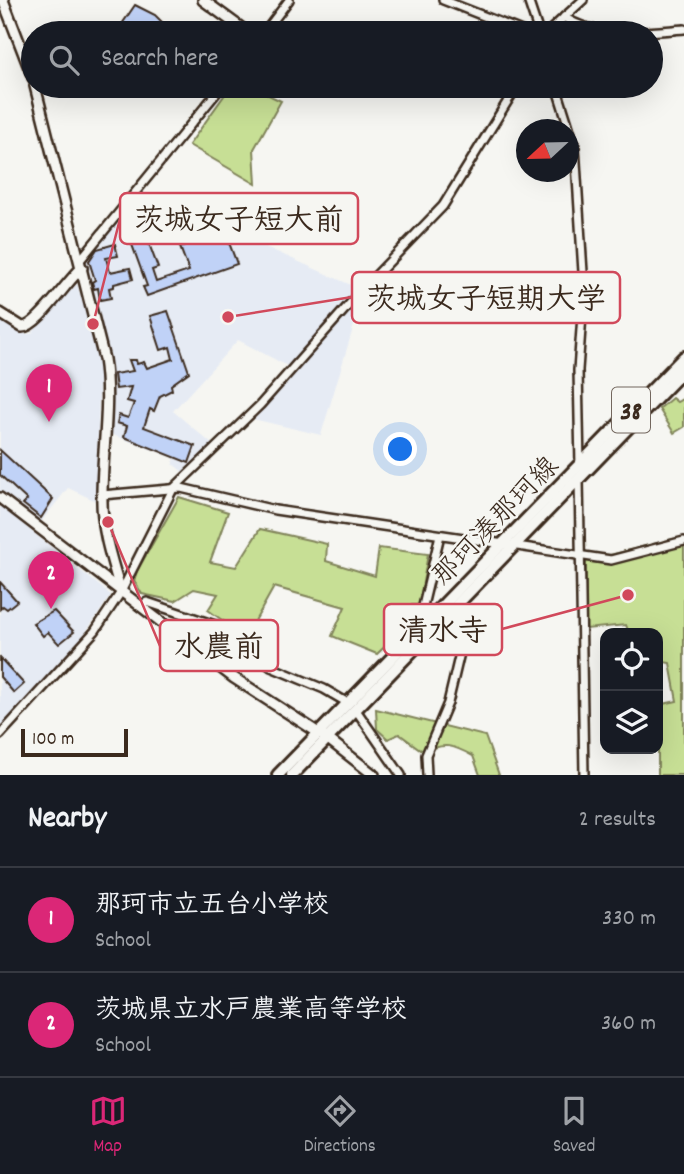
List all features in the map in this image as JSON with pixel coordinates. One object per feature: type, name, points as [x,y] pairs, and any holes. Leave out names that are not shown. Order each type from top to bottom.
[{"type":"main road","name":"那珂湊那珂線","points":[[292,775],[324,736],[438,617],[502,544],[684,357]]},
{"type":"main road","name":"那珂湊那珂線","points":[[438,617],[579,480],[684,370]]},
{"type":"main road","name":"那珂湊那珂線","points":[[278,775],[324,736]]},
{"type":"street","points":[[4,0],[21,46]]},
{"type":"street","points":[[203,0],[232,21]]},
{"type":"street","points":[[273,21],[289,0]]},
{"type":"street","points":[[443,0],[496,21]]},
{"type":"street","points":[[528,0],[535,21]]},
{"type":"street","points":[[561,21],[583,0]]},
{"type":"street","points":[[564,18],[570,21]]},
{"type":"street","points":[[663,30],[684,29]]},
{"type":"street","points":[[38,98],[106,371],[102,495],[107,542],[121,592]]},
{"type":"street","points":[[0,313],[22,327],[33,324],[212,98]]},
{"type":"street","points":[[0,735],[87,642],[121,592],[173,489],[260,405],[443,206],[510,98]]},
{"type":"street","points":[[560,98],[575,146],[584,288],[578,370],[584,775]]},
{"type":"street","points":[[102,495],[181,488],[275,510],[611,560],[684,541]]},
{"type":"street","points":[[0,498],[234,678],[324,736],[374,775]]},
{"type":"street","points":[[427,775],[426,755],[448,703],[464,636],[459,628],[424,606],[440,535]]},
{"type":"street","points":[[139,606],[147,602],[218,626],[271,667],[352,707],[401,775]]},
{"type":"shaded area","points":[[140,191],[360,289],[363,295],[321,435],[253,419],[295,370],[238,340],[173,411],[213,445],[183,472],[173,464],[174,458],[110,434],[112,369],[86,259]]},
{"type":"shaded area","points":[[77,284],[100,357],[96,501],[68,488],[41,522],[0,491],[0,320],[23,334],[31,334]]},
{"type":"shaded area","points":[[0,506],[111,595],[81,639],[0,729]]},
{"type":"green space","points":[[222,98],[275,98],[281,101],[254,149],[256,184],[189,145]]},
{"type":"green space","points":[[672,398],[677,402],[684,398],[684,427],[674,433],[659,409]]},
{"type":"green space","points":[[179,497],[228,512],[210,562],[236,567],[260,529],[327,544],[326,561],[375,576],[379,548],[428,554],[419,605],[404,605],[398,634],[377,654],[332,636],[345,607],[274,587],[246,637],[208,610],[218,594],[194,589],[175,601],[142,594],[134,581],[137,571]]},
{"type":"green space","points":[[677,538],[684,539],[684,775],[658,775],[658,754],[663,754],[663,704],[677,701],[670,663],[663,662],[663,628],[627,628],[626,625],[586,629],[586,561]]},
{"type":"green space","points":[[376,709],[485,736],[499,775],[480,775],[473,756],[454,747],[437,747],[424,752],[399,734],[388,739],[377,729]]},
{"type":"building","points":[[135,5],[161,21],[124,21]]},
{"type":"building","points":[[141,222],[158,268],[152,270],[156,282],[189,271],[180,247],[225,232],[237,264],[147,296],[143,287],[147,286],[126,228]]},
{"type":"building","points":[[115,244],[118,256],[106,258],[110,272],[130,268],[133,279],[114,284],[114,287],[109,288],[111,298],[100,300],[98,288],[94,289],[92,282],[95,280],[89,261],[97,249]]},
{"type":"building","points":[[168,311],[189,372],[171,385],[172,390],[160,396],[154,411],[150,409],[144,427],[195,446],[189,463],[124,437],[127,426],[117,423],[119,415],[128,418],[134,403],[127,401],[131,387],[116,389],[114,374],[133,371],[129,360],[136,360],[137,364],[144,362],[147,368],[173,359],[170,347],[161,350],[150,316]]},
{"type":"building","points":[[0,450],[53,499],[41,518],[23,504],[27,500],[0,475]]},
{"type":"building","points":[[0,582],[17,601],[7,609],[3,606],[0,609]]},
{"type":"building","points":[[54,611],[74,632],[59,644],[48,632],[43,636],[33,623]]},
{"type":"building","points":[[0,658],[24,684],[14,693],[0,677]]},
{"type":"place","name":"茨城女子短期大学","points":[[228,317]]},
{"type":"place","name":"茨城女子短大前","points":[[93,324]]},
{"type":"place","name":"那珂市立五台小学校","points":[[49,422]]},
{"type":"place","name":"水農前","points":[[108,522]]},
{"type":"place","name":"清水寺","points":[[628,595]]},
{"type":"place","name":"茨城県立水戸農業高等学校","points":[[51,609]]}]
